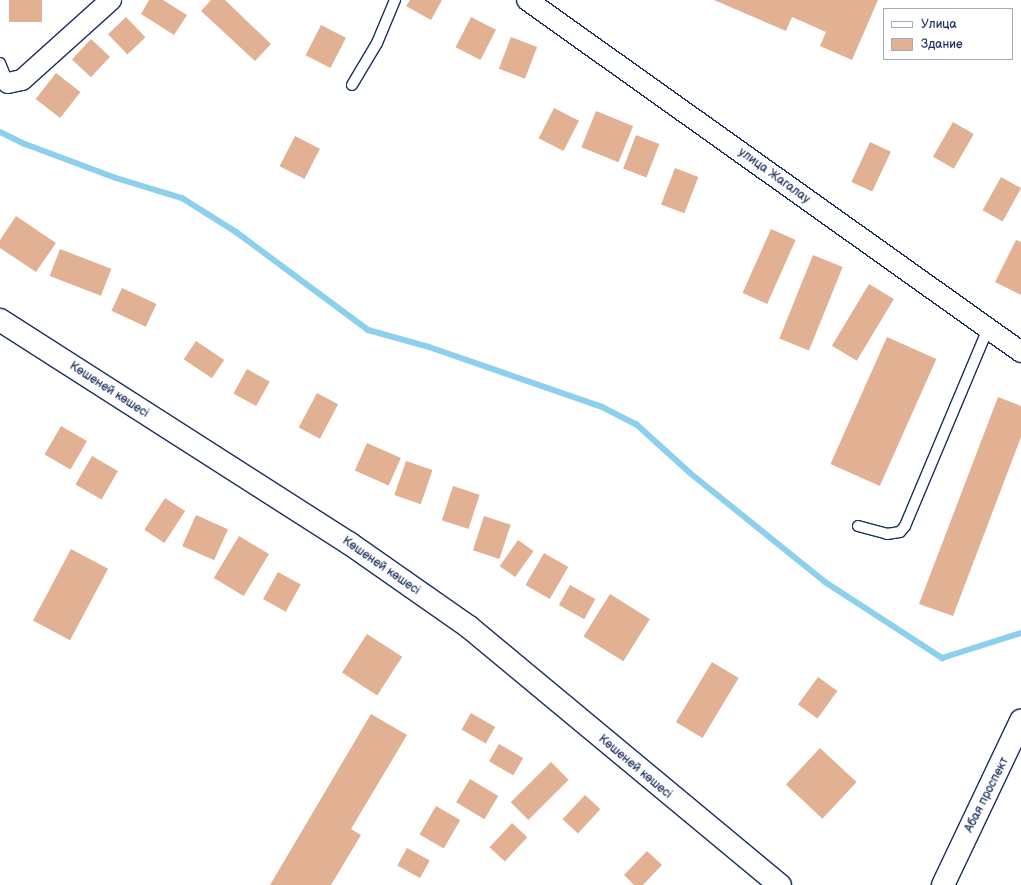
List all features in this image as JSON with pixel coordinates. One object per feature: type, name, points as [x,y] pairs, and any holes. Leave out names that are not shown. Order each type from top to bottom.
[{"type":"main road","name":"Көшеней көшесі","points":[[0,320],[350,543],[469,627],[735,850]]},
{"type":"main road","name":"Абая проспект","points":[[938,885],[947,876],[1010,749],[1021,721]]},
{"type":"main road","points":[[735,850],[768,885]]},
{"type":"main road","points":[[735,850],[780,885]]},
{"type":"street","points":[[8,83],[22,80],[111,0]]},
{"type":"street","name":"улица Жагалау","points":[[527,0],[1021,352]]},
{"type":"lane","points":[[352,86],[377,43],[395,0]]},
{"type":"lane","points":[[0,63],[8,83]]},
{"type":"lane","points":[[858,526],[887,534],[900,532],[905,526],[988,329]]},
{"type":"building","points":[[9,0],[42,0],[42,22],[9,22]]},
{"type":"building","points":[[149,0],[163,0],[187,15],[174,35],[141,14]]},
{"type":"building","points":[[211,0],[225,0],[271,44],[255,61],[201,11]]},
{"type":"building","points":[[410,0],[442,0],[431,20],[406,6]]},
{"type":"building","points":[[714,0],[878,0],[852,60],[820,46],[826,32],[792,17],[786,31]]},
{"type":"building","points":[[126,17],[145,37],[127,55],[108,34]]},
{"type":"building","points":[[471,17],[496,30],[481,60],[456,47]]},
{"type":"building","points":[[321,25],[346,38],[331,68],[306,55]]},
{"type":"building","points":[[511,37],[537,47],[525,79],[499,69]]},
{"type":"building","points":[[91,39],[110,57],[91,77],[72,59]]},
{"type":"building","points":[[56,73],[80,92],[60,118],[36,99]]},
{"type":"building","points":[[554,108],[579,121],[564,151],[539,138]]},
{"type":"building","points":[[596,111],[633,126],[618,162],[581,147]]},
{"type":"building","points":[[953,122],[974,134],[954,169],[933,157]]},
{"type":"building","points":[[636,135],[659,144],[646,178],[623,169]]},
{"type":"building","points":[[295,136],[320,149],[305,179],[280,166]]},
{"type":"building","points":[[870,142],[891,152],[872,192],[851,182]]},
{"type":"building","points":[[675,168],[698,177],[684,213],[661,204]]},
{"type":"building","points":[[1001,177],[1021,188],[1003,221],[983,210]]},
{"type":"building","points":[[16,216],[56,243],[36,272],[0,248],[0,240]]},
{"type":"building","points":[[771,229],[796,240],[767,304],[743,293]]},
{"type":"building","points":[[1016,240],[1021,242],[1021,295],[995,282]]},
{"type":"building","points":[[60,249],[111,269],[101,296],[50,276]]},
{"type":"building","points":[[813,255],[843,267],[809,350],[779,338]]},
{"type":"building","points":[[869,284],[894,299],[857,361],[832,346]]},
{"type":"building","points":[[122,288],[156,304],[146,327],[111,311]]},
{"type":"building","points":[[887,337],[936,359],[880,486],[830,464]]},
{"type":"building","points":[[196,341],[224,360],[212,378],[184,359]]},
{"type":"building","points":[[247,369],[270,382],[256,406],[233,393]]},
{"type":"building","points":[[317,393],[338,404],[320,439],[299,427]]},
{"type":"building","points":[[998,397],[1021,406],[1021,437],[953,616],[919,604]]},
{"type":"building","points":[[61,426],[87,441],[70,470],[44,455]]},
{"type":"building","points":[[367,443],[401,458],[389,485],[355,470]]},
{"type":"building","points":[[92,456],[118,471],[101,500],[76,485]]},
{"type":"building","points":[[406,461],[432,470],[421,504],[394,495]]},
{"type":"building","points":[[453,486],[480,495],[469,529],[442,520]]},
{"type":"building","points":[[165,498],[185,511],[164,543],[144,530]]},
{"type":"building","points":[[196,515],[228,529],[214,560],[182,546]]},
{"type":"building","points":[[484,516],[511,525],[500,559],[473,550]]},
{"type":"building","points":[[239,536],[269,554],[244,596],[214,578]]},
{"type":"building","points":[[518,540],[534,551],[515,577],[500,566]]},
{"type":"building","points":[[71,549],[108,569],[70,640],[33,621]]},
{"type":"building","points":[[544,553],[568,567],[550,599],[526,585]]},
{"type":"building","points":[[278,572],[301,585],[286,612],[263,599]]},
{"type":"building","points":[[570,585],[595,599],[584,619],[559,605]]},
{"type":"building","points":[[610,594],[650,619],[623,661],[584,636]]},
{"type":"building","points":[[367,634],[402,657],[377,695],[342,673]]},
{"type":"building","points":[[712,662],[739,678],[703,738],[676,722]]},
{"type":"building","points":[[818,677],[837,691],[817,719],[798,705]]},
{"type":"building","points":[[471,713],[495,727],[486,743],[462,729]]},
{"type":"building","points":[[371,714],[407,735],[351,829],[361,835],[331,885],[270,885]]},
{"type":"building","points":[[499,744],[523,758],[513,775],[489,761]]},
{"type":"building","points":[[820,748],[857,782],[822,819],[786,785]]},
{"type":"building","points":[[551,762],[569,780],[528,820],[511,802]]},
{"type":"building","points":[[470,779],[498,796],[484,819],[456,802]]},
{"type":"building","points":[[585,795],[600,809],[578,833],[562,819]]},
{"type":"building","points":[[436,806],[460,820],[444,849],[420,835]]},
{"type":"building","points":[[512,823],[527,837],[505,861],[489,847]]},
{"type":"building","points":[[407,848],[430,861],[420,878],[397,865]]},
{"type":"building","points":[[647,851],[662,865],[643,885],[634,885],[624,875]]},
{"type":"waterway","points":[[0,132],[25,144],[116,178],[182,198],[236,232],[368,330],[429,347],[602,407],[636,424],[690,473],[825,582],[942,658],[1021,633]]}]
